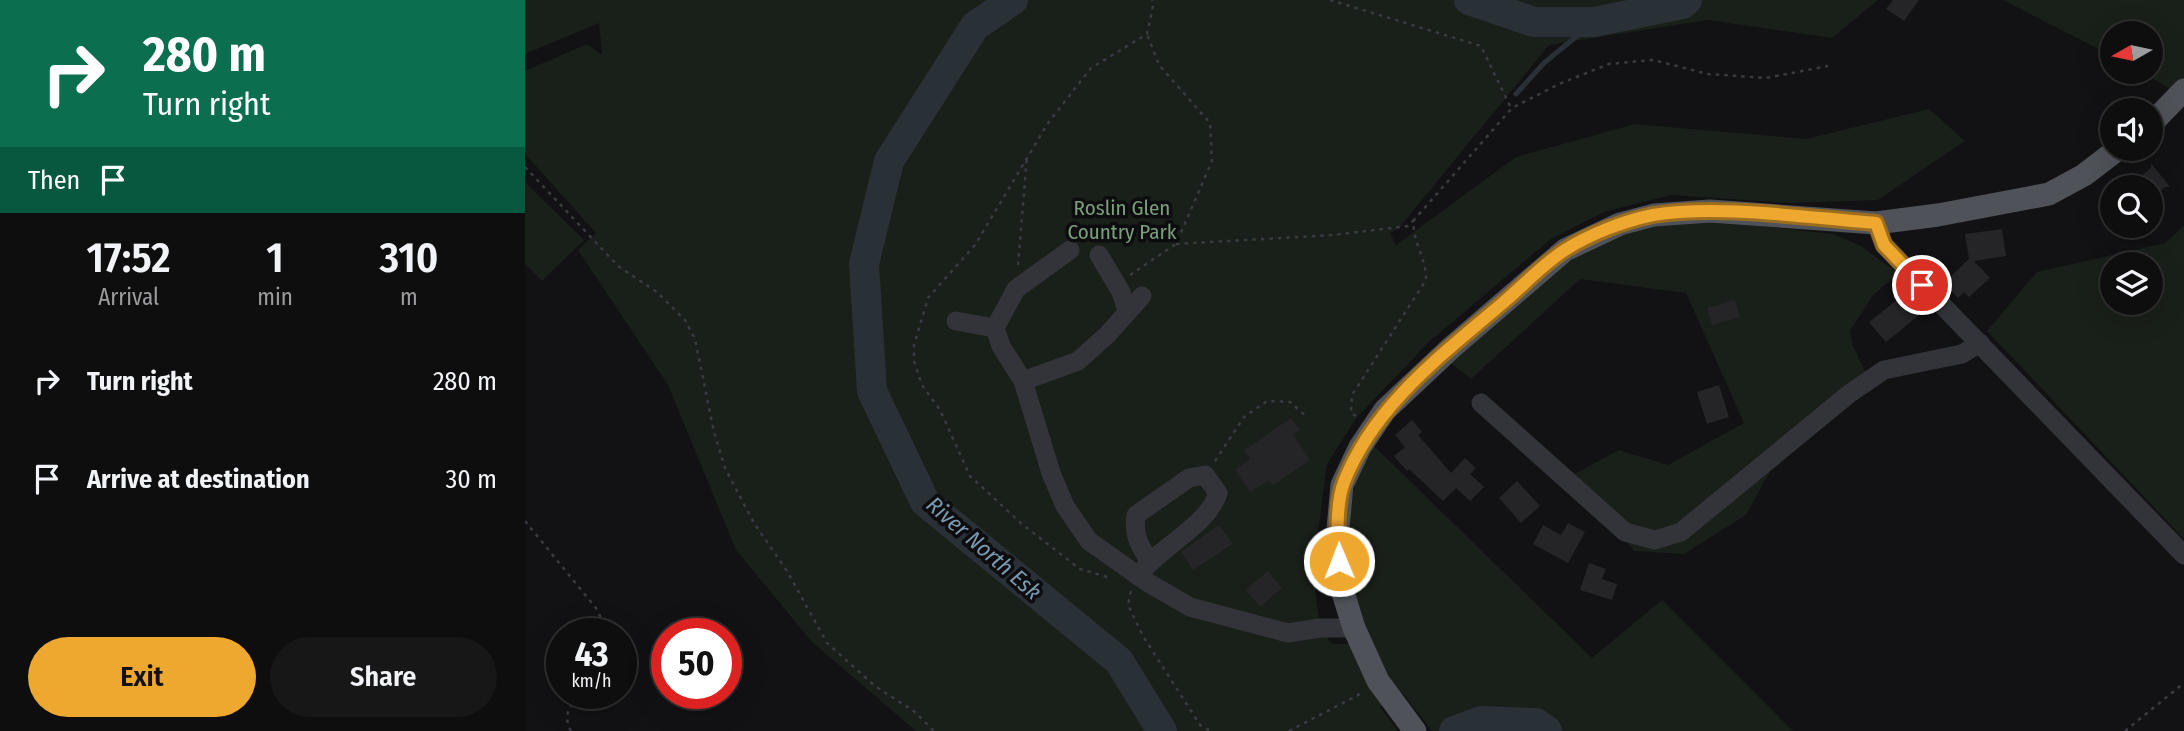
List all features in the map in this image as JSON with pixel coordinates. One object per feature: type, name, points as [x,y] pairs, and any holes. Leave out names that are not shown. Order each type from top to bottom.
[{"type":"main road","points":[[2163,112],[2184,90]]},
{"type":"main road","points":[[1415,731],[1378,681],[1354,628],[1341,583],[1337,539],[1342,485],[1385,410],[1451,348],[1565,250],[1620,224],[1654,215],[1710,211],[1876,223],[1938,215],[2049,194],[2084,175],[2102,161]]},
{"type":"street","points":[[1876,223],[1884,245],[2184,555]]},
{"type":"street","points":[[1070,250],[1016,289],[995,328],[1001,346],[1023,381],[1051,473],[1065,506],[1089,541],[1141,570],[1190,607],[1288,633],[1320,628],[1354,628]]},
{"type":"street","points":[[1099,254],[1126,311]]},
{"type":"street","points":[[1023,381],[1078,360],[1107,335],[1142,296]]},
{"type":"street","points":[[955,321],[995,328]]},
{"type":"street","points":[[1481,404],[1625,532],[1655,540],[1681,532],[1849,394],[1884,370],[1962,354],[1980,343]]},
{"type":"street","points":[[1205,475],[1218,492],[1214,506],[1141,570],[1134,527],[1136,515],[1189,478],[1205,475]]},
{"type":"path","points":[[1152,0],[1147,34],[1159,65],[1210,123],[1212,161],[1176,244]]},
{"type":"path","points":[[1330,0],[1482,46],[1511,108]]},
{"type":"path","points":[[1141,570],[1116,580],[1080,569],[1023,526],[970,476],[940,410],[922,385],[915,362],[914,345],[928,298],[975,245],[1048,123],[1091,68],[1147,34]]},
{"type":"path","points":[[1116,285],[1176,244],[1333,236],[1408,226],[1511,108],[1559,83],[1609,64],[1653,60],[1708,74],[1766,78],[1828,65]]},
{"type":"path","points":[[1016,289],[1027,156]]},
{"type":"path","points":[[525,167],[618,266],[657,292],[685,320],[695,339],[713,432],[725,468],[754,523],[787,571],[827,643],[875,686],[915,712],[934,731]]},
{"type":"path","points":[[1372,429],[1351,413],[1352,396],[1426,280],[1426,268],[1413,229],[1414,220]]},
{"type":"path","points":[[1205,475],[1244,417],[1267,401],[1290,402],[1307,417]]},
{"type":"path","points":[[525,521],[596,608],[601,618]]},
{"type":"path","points":[[1141,570],[1128,605],[1138,626],[1200,724],[1210,731]]},
{"type":"path","points":[[2126,731],[2184,683]]},
{"type":"path","points":[[1289,731],[1367,690]]},
{"type":"path","points":[[569,709],[567,721],[571,731]]},
{"type":"green space","name":"Roslin Glen Country Park","points":[[525,0],[1878,0],[1832,38],[1708,20],[1549,45],[1399,228],[1390,233],[1396,245],[1516,157],[1635,124],[1806,139],[1929,109],[1965,141],[1878,200],[1791,203],[1671,195],[1604,212],[1551,239],[1430,341],[1357,417],[1327,464],[1313,572],[1320,628],[1332,644],[1349,644],[1347,513],[1359,471],[1374,446],[1592,658],[1662,600],[1793,731],[1432,731],[1401,691],[1380,707],[1398,731],[916,731],[812,642],[736,550],[668,385],[578,250],[596,233],[525,154],[525,71],[587,44],[602,55],[599,23],[525,54]]},
{"type":"green space","points":[[2003,0],[2184,0],[2184,97],[2162,84],[2163,21],[2100,21],[2100,50]]},
{"type":"green space","points":[[525,182],[584,240],[542,281],[525,264]]},
{"type":"green space","points":[[1712,221],[1833,234],[1861,246],[1899,274],[1874,294],[1850,331],[1853,346],[1867,375],[1788,439],[1746,515],[1684,554],[1634,551],[1605,512],[1569,477],[1619,450],[1668,465],[1744,423],[1686,293],[1580,279],[1471,379],[1451,363],[1553,273],[1598,244],[1644,226]]},
{"type":"green space","points":[[2184,225],[2184,539],[1987,331],[2037,272],[2100,258],[2100,315],[2163,315],[2163,252],[2125,252],[2165,243]]},
{"type":"building","points":[[1893,0],[1919,0],[1904,21],[1886,9]]},
{"type":"building","points":[[2151,163],[2160,175],[2142,175],[2151,168]]},
{"type":"building","points":[[2163,178],[2170,187],[2163,189]]},
{"type":"building","points":[[2002,229],[2006,256],[1974,261],[1990,278],[1969,297],[1964,292],[1958,298],[1944,283],[1969,259],[1965,234]]},
{"type":"building","points":[[1907,292],[1923,312],[1886,342],[1869,322]]},
{"type":"building","points":[[1735,300],[1740,317],[1712,325],[1707,308]]},
{"type":"building","points":[[1719,385],[1729,417],[1707,424],[1697,392]]},
{"type":"building","points":[[1291,418],[1300,430],[1293,434],[1310,460],[1273,485],[1269,480],[1250,492],[1235,470],[1250,459],[1244,450]]},
{"type":"building","points":[[1412,420],[1422,432],[1418,435],[1451,473],[1465,458],[1476,468],[1470,474],[1484,487],[1470,501],[1456,488],[1443,501],[1409,469],[1407,471],[1394,456],[1405,447],[1395,435]]},
{"type":"building","points":[[1517,481],[1540,506],[1521,523],[1499,498]]},
{"type":"building","points":[[1568,523],[1585,532],[1568,563],[1533,544],[1543,525],[1561,535]]},
{"type":"building","points":[[1219,525],[1233,544],[1193,570],[1181,552]]},
{"type":"building","points":[[1589,563],[1606,569],[1602,579],[1617,584],[1612,600],[1580,590]]},
{"type":"building","points":[[1268,571],[1282,588],[1260,607],[1246,590]]},
{"type":"waterway","name":"River North Esk","points":[[1013,0],[975,26],[889,161],[864,264],[872,391],[925,502],[1119,661],[1162,731]]},
{"type":"waterway","name":"River North Esk","points":[[1469,0],[1534,22],[1594,22],[1683,4],[1687,0]]},
{"type":"waterway","points":[[1516,94],[1544,63],[1594,22]]},
{"type":"waterway","name":"River North Esk","points":[[1454,731],[1481,721],[1536,723],[1547,731]]},
{"type":"route","points":[[1339,561],[1337,539],[1342,485],[1360,447],[1385,410],[1451,348],[1565,250],[1620,224],[1654,215],[1710,211],[1876,223],[1884,245],[1922,285]]}]
